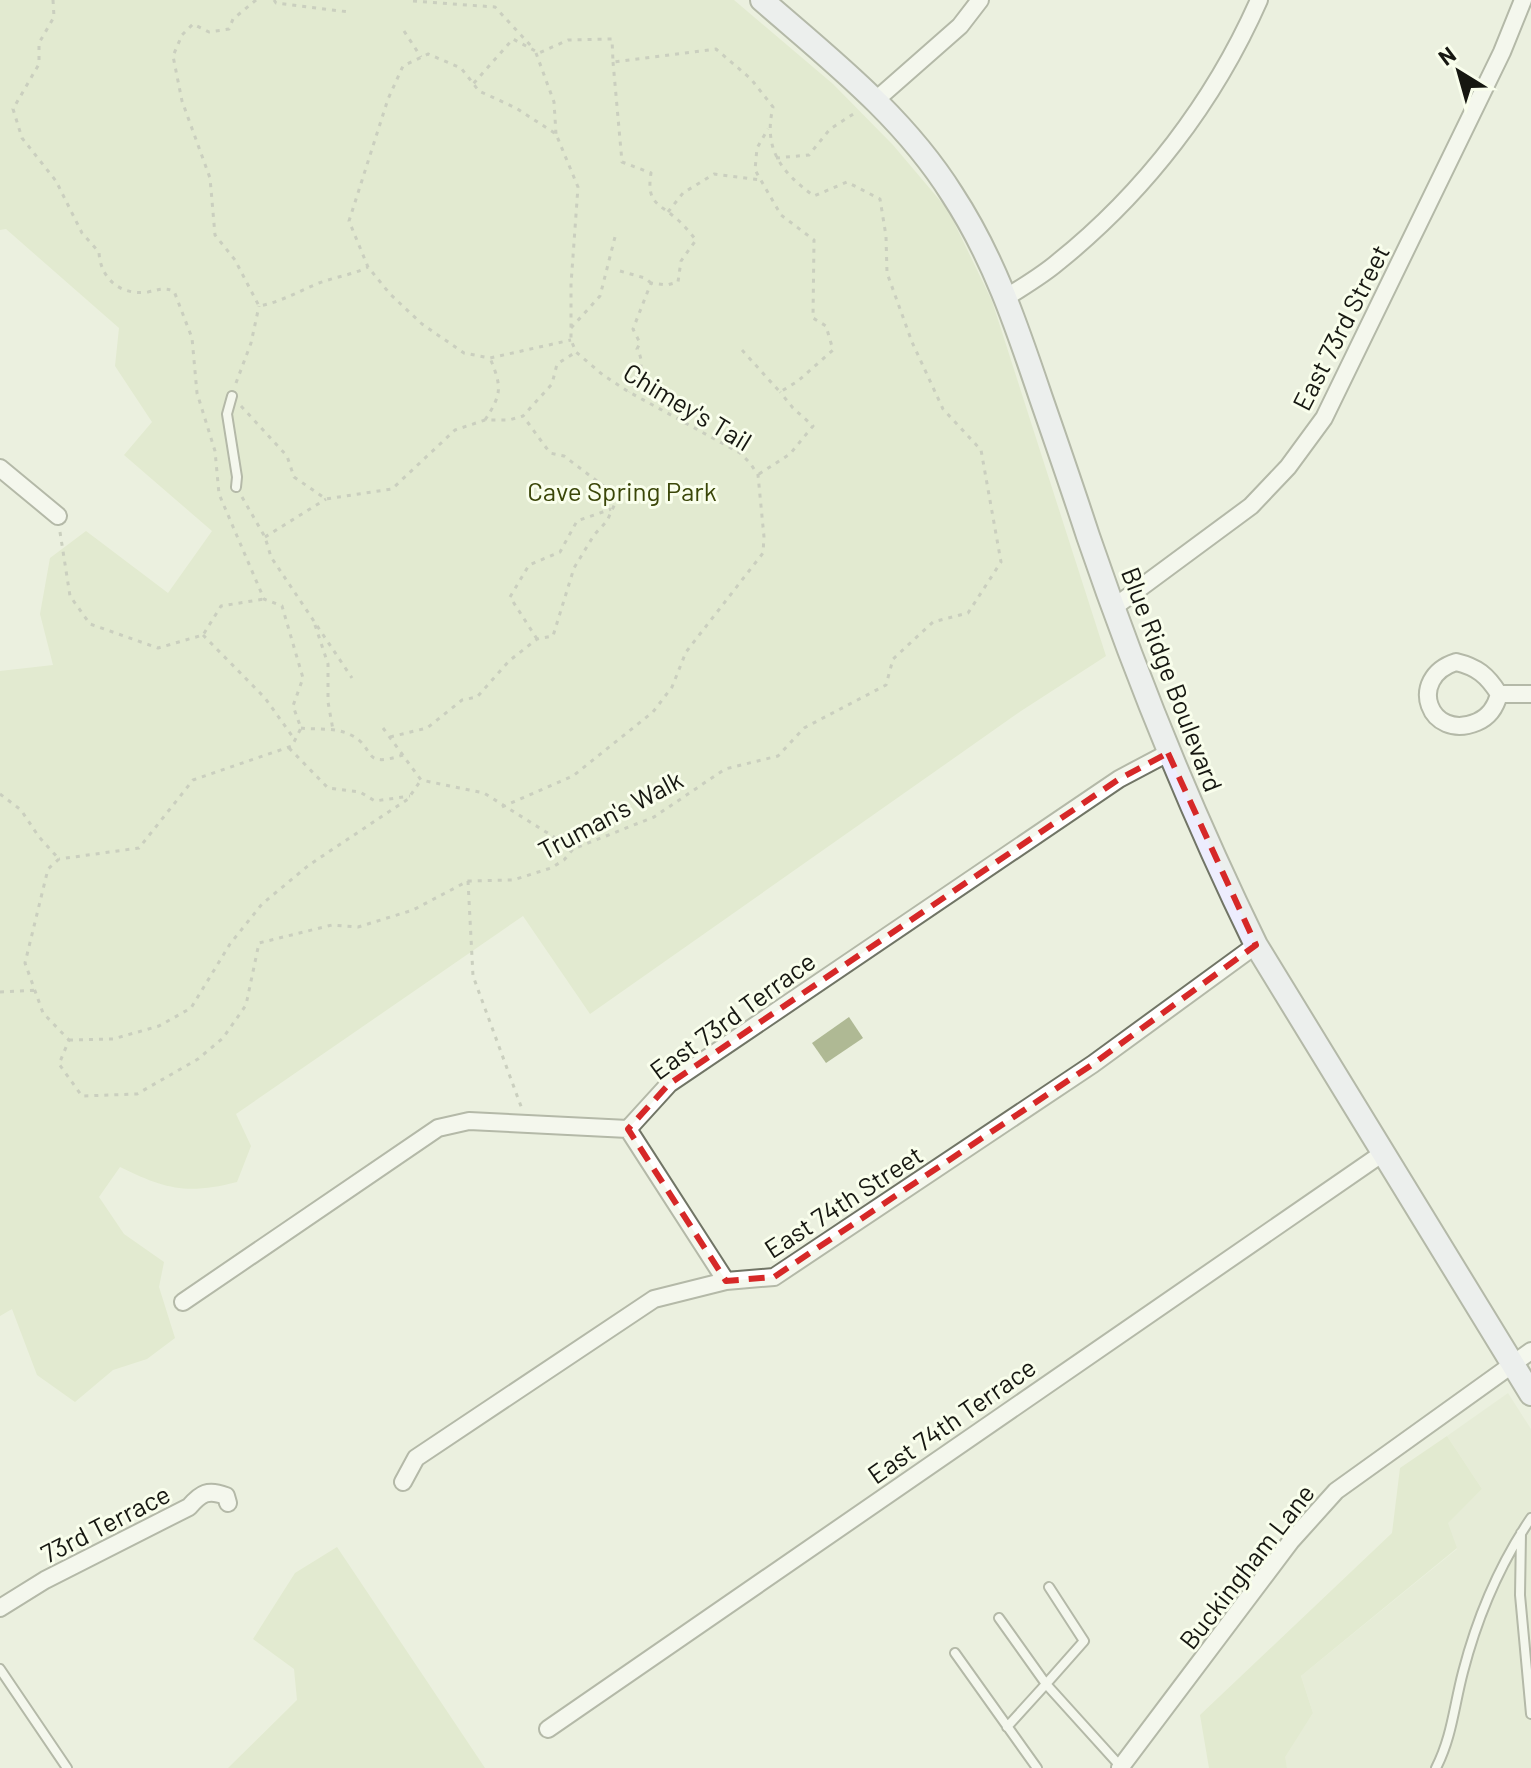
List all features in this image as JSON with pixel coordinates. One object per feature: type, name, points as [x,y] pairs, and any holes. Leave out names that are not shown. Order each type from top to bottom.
[{"type":"main road","name":"Blue Ridge Boulevard","points":[[762,0],[877,99],[913,140],[951,192],[979,239],[1007,297],[1113,608],[1168,753],[1256,945],[1531,1394]]},
{"type":"street","points":[[877,99],[960,26],[980,0]]},
{"type":"street","points":[[1007,297],[1056,264],[1109,217],[1150,174],[1194,118],[1248,26],[1259,0]]},
{"type":"street","name":"East 73rd Street","points":[[1113,608],[1251,506],[1288,467],[1324,418],[1502,52],[1523,0]]},
{"type":"street","points":[[0,468],[58,516]]},
{"type":"street","points":[[1456,662],[1473,666],[1489,678],[1499,694],[1496,704],[1484,719],[1464,728],[1445,724],[1432,711],[1426,695],[1431,681],[1443,666],[1456,662]]},
{"type":"street","points":[[1499,694],[1531,694]]},
{"type":"street","name":"East 73rd Terrace","points":[[628,1129],[669,1084],[1119,779],[1168,753]]},
{"type":"street","name":"East 74th Street","points":[[403,1482],[416,1458],[654,1299],[726,1281],[774,1277],[1093,1064],[1256,945]]},
{"type":"street","points":[[183,1302],[438,1128],[469,1121],[628,1129],[726,1281]]},
{"type":"street","name":"East 74th Terrace","points":[[548,1729],[1383,1153]]},
{"type":"street","name":"Buckingham Lane","points":[[1120,1768],[1291,1541],[1336,1491],[1531,1351]]},
{"type":"street","name":"73rd Terrace","points":[[0,1608],[106,1548],[189,1507],[199,1495],[212,1491],[226,1496],[228,1503]]},
{"type":"lane","points":[[232,396],[227,414],[236,487]]},
{"type":"lane","points":[[1436,1768],[1449,1743],[1473,1638],[1508,1551],[1531,1518]]},
{"type":"lane","points":[[1521,1532],[1520,1595],[1531,1714]]},
{"type":"lane","points":[[1007,1727],[1084,1641],[1049,1587]]},
{"type":"lane","points":[[999,1618],[1046,1684],[1120,1768]]},
{"type":"lane","points":[[955,1653],[1037,1768]]},
{"type":"lane","points":[[0,1669],[67,1768]]},
{"type":"path","points":[[53,0],[54,17],[39,43],[39,64],[13,109],[22,138],[56,181],[82,233],[99,252],[99,267],[106,280],[130,291],[147,292],[162,287],[174,291],[192,338],[197,393],[214,449],[219,494],[264,599]]},
{"type":"path","points":[[256,0],[233,19],[229,29],[209,32],[193,24],[182,35],[173,56],[182,101],[210,178],[215,235],[235,260],[259,306],[251,343],[232,396],[287,456],[294,477],[326,499]]},
{"type":"path","points":[[274,0],[276,3],[349,12]]},
{"type":"path","points":[[413,1],[495,7],[536,51]]},
{"type":"path","points":[[404,31],[421,57]]},
{"type":"path","points":[[473,84],[513,39],[539,53],[568,40],[612,39],[622,162],[651,173],[648,189],[658,208],[678,220],[696,240],[681,261],[678,282],[667,285],[651,283],[645,278],[620,271]]},
{"type":"path","name":"Truman's Walk","points":[[69,1040],[59,1064],[82,1096],[137,1094],[198,1059],[223,1038],[246,1005],[259,943],[332,925],[358,927],[413,910],[468,881],[513,880],[551,868],[564,860],[573,849],[654,817],[725,769],[778,756],[804,728],[886,685],[893,659],[933,622],[968,613],[1001,562],[981,450],[943,409],[912,342],[887,273],[886,236],[880,199],[847,182],[814,196],[792,180],[776,158],[768,129],[773,107],[751,79],[716,49],[613,62]]},
{"type":"path","name":"Chimey's Tail","points":[[502,807],[573,776],[653,712],[672,687],[686,652],[763,553],[764,537],[758,475],[740,453],[629,392],[576,352],[571,340],[571,284],[578,187],[556,134],[554,102],[536,51]]},
{"type":"path","points":[[556,134],[516,108],[479,91],[461,68],[428,54],[403,66],[388,99],[349,221],[368,267],[390,294],[422,324],[464,353],[490,358],[571,340]]},
{"type":"path","points":[[776,158],[809,155],[830,129],[877,99]]},
{"type":"path","points":[[768,129],[757,148],[755,170],[781,215],[814,240],[813,318],[826,326],[833,350],[798,381],[780,392]]},
{"type":"path","points":[[667,213],[683,193],[714,174],[761,180]]},
{"type":"path","points":[[571,328],[600,296],[616,233]]},
{"type":"path","points":[[259,306],[275,303],[322,282],[347,277],[368,267]]},
{"type":"path","points":[[629,392],[643,365],[637,349],[640,343],[633,329],[651,283]]},
{"type":"path","points":[[742,350],[813,426],[790,454],[758,475]]},
{"type":"path","points":[[265,537],[326,499],[392,489],[455,430],[485,420],[509,420],[523,416],[552,384],[557,364],[576,352]]},
{"type":"path","points":[[485,420],[499,398],[499,379],[490,358]]},
{"type":"path","points":[[390,737],[427,728],[462,700],[477,697],[509,661],[537,639],[553,636],[574,568],[618,497],[564,456],[550,453],[523,416]]},
{"type":"path","points":[[214,449],[265,537],[271,557],[352,678]]},
{"type":"path","points":[[537,639],[510,597],[529,565],[560,552],[577,521],[613,509]]},
{"type":"path","points":[[58,516],[70,596],[90,624],[158,648],[203,635],[221,606],[264,599],[282,606],[303,678],[293,706],[301,728],[288,748],[193,780],[139,848],[59,859],[48,869],[25,963],[43,1013],[69,1040],[113,1039],[159,1026],[191,1008],[230,944],[262,904],[309,865],[375,823],[410,796],[421,780]]},
{"type":"path","points":[[314,621],[328,664],[328,702],[333,730]]},
{"type":"path","points":[[203,635],[265,698],[295,740]]},
{"type":"path","points":[[301,728],[333,730],[354,736],[372,758],[385,761],[403,755]]},
{"type":"path","points":[[383,728],[421,780],[484,793],[573,849]]},
{"type":"path","points":[[288,748],[328,788],[360,792],[375,801],[410,796]]},
{"type":"path","points":[[0,794],[21,810],[59,859]]},
{"type":"path","points":[[468,881],[473,976],[528,1124]]},
{"type":"path","points":[[0,992],[37,990]]},
{"type":"highlighted area","points":[[1168,753],[1256,945],[1093,1064],[774,1277],[726,1281],[628,1129],[669,1084],[1119,779]]},
{"type":"shaded area","points":[[1508,1393],[1531,1429],[1531,1768],[1287,1768],[1284,1757],[1313,1713],[1301,1676],[1457,1549],[1447,1523],[1482,1489],[1447,1436]]},
{"type":"green space","name":"Cave Spring Park","points":[[0,0],[734,0],[833,84],[893,145],[948,210],[992,301],[1106,656],[1021,711],[590,1014],[523,916],[236,1114],[251,1146],[237,1182],[204,1188],[177,1188],[120,1167],[99,1197],[124,1234],[164,1262],[159,1287],[175,1338],[147,1359],[113,1370],[75,1402],[37,1375],[12,1309],[0,1316],[0,671],[53,665],[40,614],[50,558],[86,531],[168,593],[212,531],[124,455],[152,422],[115,366],[119,328],[6,229],[0,230]]},
{"type":"green space","points":[[1447,1436],[1482,1489],[1448,1523],[1457,1548],[1301,1676],[1313,1713],[1285,1757],[1287,1768],[1209,1768],[1200,1715],[1392,1533],[1400,1468]]},
{"type":"green space","points":[[337,1547],[485,1768],[228,1768],[297,1700],[294,1669],[253,1639],[295,1573]]},
{"type":"building","points":[[849,1017],[863,1038],[826,1063],[812,1043]]}]
